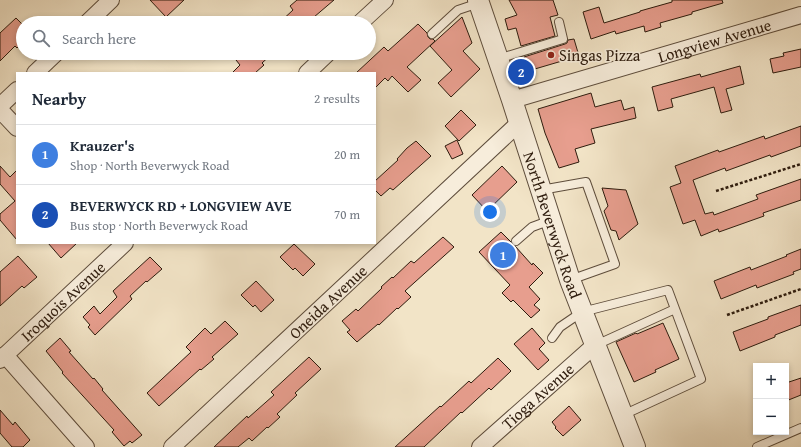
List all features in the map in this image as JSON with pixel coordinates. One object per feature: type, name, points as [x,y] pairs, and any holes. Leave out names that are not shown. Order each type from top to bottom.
[{"type":"street","points":[[94,16],[111,0]]},
{"type":"street","points":[[368,16],[385,0]]},
{"type":"street","name":"North Beverwyck Road","points":[[479,1],[570,280],[635,447]]},
{"type":"street","name":"Longview Avenue","points":[[512,100],[801,15]]},
{"type":"street","points":[[36,72],[49,60]]},
{"type":"street","points":[[308,72],[321,60]]},
{"type":"street","points":[[0,106],[16,91]]},
{"type":"street","points":[[0,110],[16,127]]},
{"type":"street","name":"Oneida Avenue","points":[[172,447],[519,123]]},
{"type":"street","name":"Iroquois Avenue","points":[[2,357],[124,244]]},
{"type":"street","name":"Tioga Avenue","points":[[480,447],[595,345]]},
{"type":"street","points":[[2,357],[86,447]]},
{"type":"lane","points":[[432,34],[458,10],[479,1]]},
{"type":"lane","points":[[498,59],[563,39],[559,22]]},
{"type":"lane","points":[[541,190],[586,182],[615,264],[570,280]]},
{"type":"lane","points":[[516,241],[532,227],[551,220]]},
{"type":"lane","points":[[552,338],[560,327],[582,312],[668,290],[701,379],[622,416]]},
{"type":"lane","points":[[595,345],[675,309]]},
{"type":"lane","points":[[757,447],[801,428]]},
{"type":"path","points":[[716,191],[801,164]]},
{"type":"path","points":[[727,315],[801,289]]},
{"type":"building","points":[[150,0],[184,0],[167,16],[165,16]]},
{"type":"building","points":[[297,0],[334,0],[315,16],[287,16],[293,10],[290,6]]},
{"type":"building","points":[[509,0],[553,0],[558,15],[550,17],[555,36],[521,46],[516,28],[508,30],[505,19],[517,15]]},
{"type":"building","points":[[672,0],[722,0],[723,3],[660,23],[661,27],[645,32],[644,26],[616,34],[615,31],[591,39],[583,12],[599,7],[604,23],[672,2]]},
{"type":"building","points":[[462,17],[472,43],[463,51],[480,69],[451,97],[438,83],[452,70],[430,46]]},
{"type":"building","points":[[16,18],[16,47],[15,46],[0,61],[0,33]]},
{"type":"building","points":[[418,24],[427,33],[430,39],[435,41],[407,67],[421,80],[408,92],[392,76],[388,81],[385,78],[376,87],[376,72],[357,72],[370,60],[376,60],[376,54],[384,47],[388,51]]},
{"type":"building","name":"Singas Pizza","points":[[574,39],[579,56],[528,71],[524,57],[565,44],[568,40]]},
{"type":"building","points":[[801,49],[801,67],[773,73],[770,59],[784,56],[783,53]]},
{"type":"building","points":[[236,60],[265,60],[262,63],[264,65],[256,72],[233,72],[240,65]]},
{"type":"building","points":[[740,66],[744,84],[726,89],[732,110],[721,113],[714,87],[671,99],[673,107],[658,111],[652,87],[700,74],[701,77]]},
{"type":"building","points":[[591,93],[595,107],[621,100],[624,110],[634,107],[636,118],[591,129],[595,143],[575,149],[579,162],[559,168],[545,133],[538,109]]},
{"type":"building","points":[[461,110],[476,125],[459,141],[445,126]]},
{"type":"building","points":[[801,126],[801,146],[771,157],[770,155],[726,171],[725,168],[693,180],[705,214],[713,212],[714,215],[758,199],[756,195],[801,179],[801,200],[763,213],[764,216],[719,232],[718,229],[701,236],[695,220],[683,224],[670,187],[681,183],[675,166],[718,150],[719,152],[764,136],[765,139]]},
{"type":"building","points":[[457,140],[463,154],[452,159],[445,146]]},
{"type":"building","points":[[416,141],[431,156],[393,190],[390,188],[381,196],[376,191],[376,180],[398,160],[397,159]]},
{"type":"building","points":[[0,166],[10,177],[16,171],[16,239],[0,220],[0,214],[15,201],[0,184]]},
{"type":"building","points":[[502,166],[517,182],[487,211],[472,195]]},
{"type":"building","points":[[602,188],[626,190],[638,224],[619,240],[616,231],[611,230],[604,211],[608,206]]},
{"type":"building","points":[[501,232],[532,265],[533,263],[543,273],[529,287],[540,299],[534,305],[540,310],[531,318],[513,300],[511,302],[502,293],[510,285],[479,252]]},
{"type":"building","points":[[443,237],[454,247],[405,291],[411,297],[357,342],[347,332],[350,330],[342,321],[356,309],[358,311],[392,277],[393,278],[411,261],[414,263]]},
{"type":"building","points":[[49,244],[76,244],[61,258]]},
{"type":"building","points":[[294,244],[315,264],[303,276],[295,268],[293,270],[280,257]]},
{"type":"building","points":[[801,249],[801,269],[793,272],[794,274],[757,288],[756,285],[721,299],[714,281],[750,267],[751,270]]},
{"type":"building","points":[[18,256],[37,277],[24,288],[22,286],[0,306],[0,272]]},
{"type":"building","points":[[150,257],[162,269],[130,296],[132,299],[95,335],[88,327],[90,325],[83,317],[94,306],[100,314],[117,297],[113,291]]},
{"type":"building","points":[[256,281],[274,300],[261,312],[255,305],[253,307],[241,295]]},
{"type":"building","points":[[801,305],[801,325],[740,351],[733,332]]},
{"type":"building","points":[[225,321],[238,334],[212,357],[214,359],[201,370],[200,369],[159,406],[147,393],[191,352],[186,347],[205,328],[211,334]]},
{"type":"building","points":[[663,323],[679,359],[634,382],[616,342]]},
{"type":"building","points":[[532,328],[545,343],[539,349],[549,360],[538,370],[514,344]]},
{"type":"building","points":[[60,338],[71,351],[69,352],[93,379],[94,378],[103,389],[102,390],[142,435],[132,443],[130,441],[124,446],[112,432],[114,430],[62,373],[63,372],[46,351]]},
{"type":"building","points":[[309,357],[321,369],[295,393],[297,395],[277,414],[280,417],[252,441],[249,438],[238,447],[214,447],[247,416],[248,418],[274,395],[271,392]]},
{"type":"building","points":[[498,358],[511,371],[491,390],[489,388],[424,447],[395,447],[440,406],[441,407],[469,381],[471,383]]},
{"type":"building","points":[[801,378],[801,395],[789,400],[789,399],[789,382]]},
{"type":"building","points":[[569,406],[581,420],[563,436],[555,428],[556,427],[552,422]]},
{"type":"building","points":[[0,410],[13,425],[15,422],[30,440],[23,447],[12,447],[0,433]]},
{"type":"place","name":"Singas Pizza","points":[[551,55]]},
{"type":"place","name":"BEVERWYCK RD + LONGVIEW AVE","points":[[521,72]]},
{"type":"place","name":"Krauzer's","points":[[503,255]]}]
